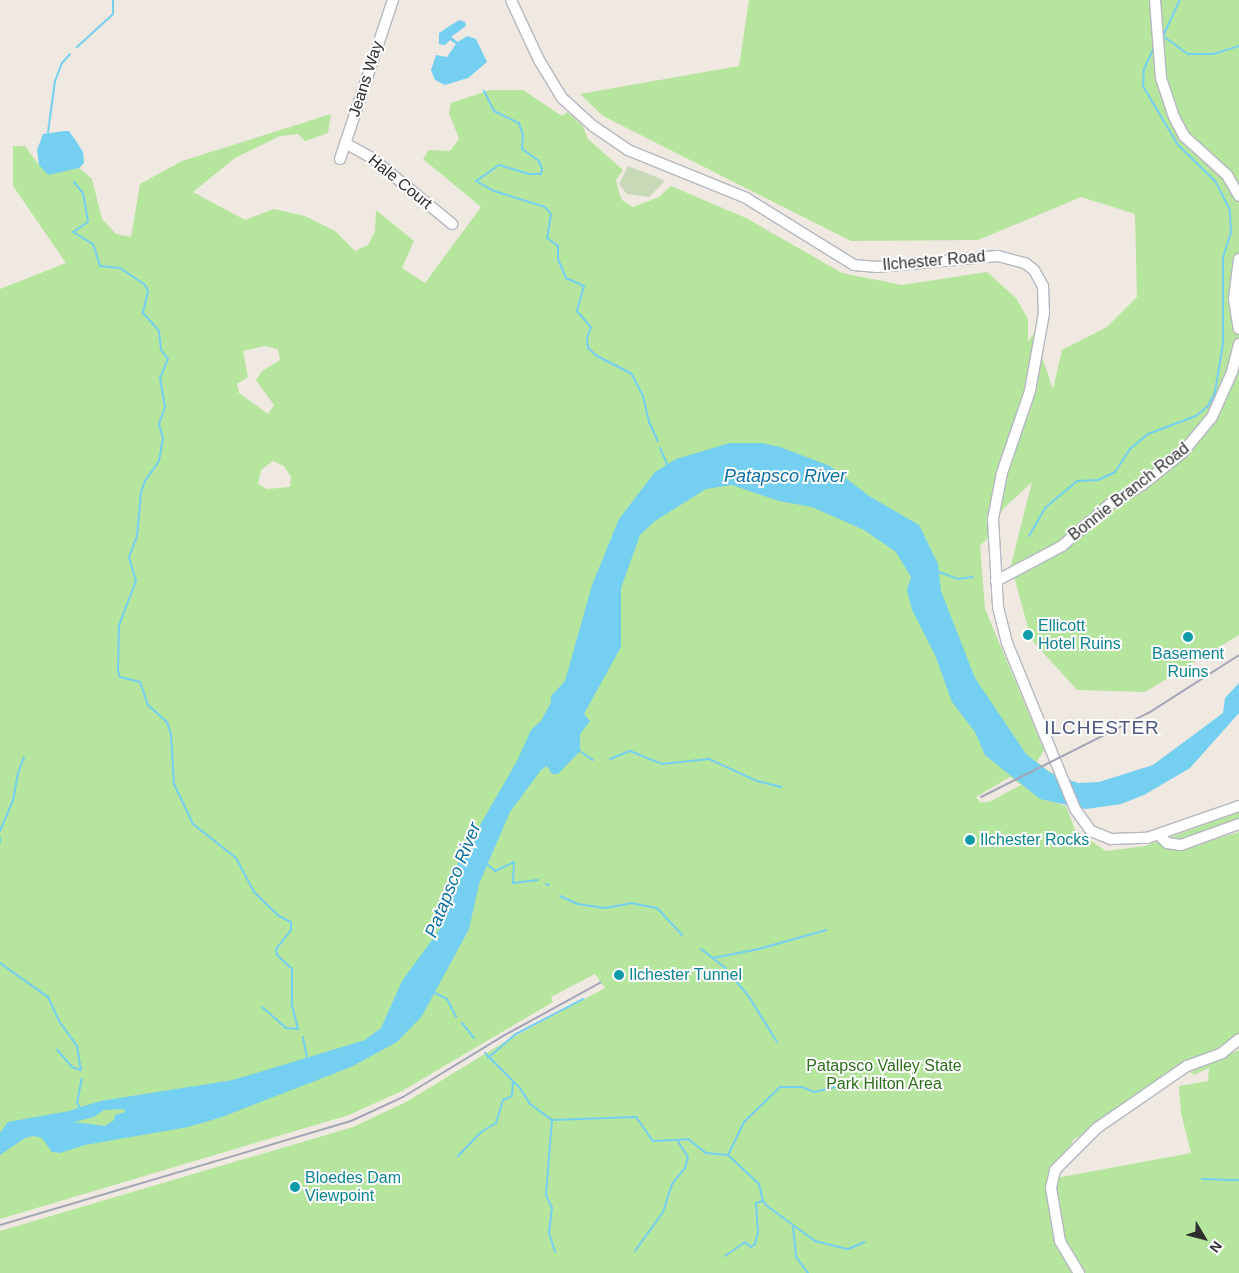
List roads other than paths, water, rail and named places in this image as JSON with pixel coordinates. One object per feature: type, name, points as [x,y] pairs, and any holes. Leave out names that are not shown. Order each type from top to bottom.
[{"type":"street","name":"Jeans Way","points":[[340,159],[393,0]]},
{"type":"street","name":"Ilchester Road","points":[[511,0],[539,60],[562,98],[592,126],[628,150],[746,198],[854,265],[877,267],[998,256],[1025,262],[1034,270],[1043,286],[1044,313],[1030,391],[996,494],[993,519],[996,581],[1001,622],[1007,643],[1081,821],[1091,831],[1111,839],[1134,840],[1159,835]]},
{"type":"street","points":[[1154,0],[1158,51],[1166,97],[1178,127],[1227,175],[1239,196]]},
{"type":"street","name":"Hale Court","points":[[346,143],[372,158],[452,224]]},
{"type":"street","points":[[1239,259],[1234,299],[1239,329]]},
{"type":"street","name":"Bonnie Branch Road","points":[[996,581],[1062,546],[1110,504],[1142,486],[1183,452],[1212,417],[1232,372],[1239,344]]},
{"type":"street","points":[[1239,806],[1159,835],[1168,843],[1181,845],[1239,824]]},
{"type":"street","points":[[1078,1273],[1060,1241],[1051,1188],[1055,1170],[1097,1128],[1187,1066],[1222,1053],[1239,1039]]},
{"type":"water","points":[[459,20],[465,22],[466,26],[451,37],[458,42],[467,36],[476,39],[487,62],[468,78],[445,85],[435,80],[431,70],[436,55],[447,57],[456,44],[450,40],[445,45],[439,44],[439,33]]},
{"type":"water","points":[[69,131],[83,152],[84,163],[79,168],[48,175],[39,165],[37,150],[43,134]]},
{"type":"water","name":"Patapsco River","points":[[730,443],[762,443],[780,447],[830,466],[869,496],[919,525],[938,564],[941,591],[975,678],[1026,754],[1049,772],[1078,783],[1099,782],[1153,765],[1223,713],[1225,698],[1239,683],[1239,713],[1190,768],[1144,795],[1121,804],[1086,809],[1040,799],[985,755],[975,732],[952,702],[935,655],[912,610],[907,590],[911,577],[896,552],[864,530],[812,507],[779,501],[732,485],[706,489],[655,521],[640,535],[621,588],[621,647],[584,714],[590,721],[580,734],[580,751],[558,774],[552,774],[547,766],[541,770],[510,812],[479,884],[469,929],[422,1016],[397,1042],[351,1067],[222,1117],[188,1127],[85,1145],[60,1153],[52,1152],[42,1138],[34,1136],[25,1138],[0,1155],[0,1133],[8,1122],[69,1111],[100,1101],[233,1080],[365,1040],[381,1028],[402,981],[440,929],[457,865],[517,761],[531,730],[541,721],[551,702],[551,696],[565,681],[592,585],[619,519],[655,472],[676,459]],"holes":[[[124,1109],[125,1112],[115,1115],[114,1120],[105,1126],[74,1122],[94,1117],[104,1110]]]},
{"type":"waterway","points":[[77,47],[113,14],[113,0]]},
{"type":"waterway","points":[[1163,36],[1180,0]]},
{"type":"waterway","points":[[1163,36],[1188,54],[1213,54],[1239,46]]},
{"type":"waterway","points":[[1029,536],[1045,508],[1077,481],[1098,480],[1115,472],[1130,449],[1148,434],[1196,416],[1208,406],[1215,392],[1223,343],[1223,257],[1231,232],[1230,210],[1216,182],[1178,145],[1143,86],[1144,69],[1154,48]]},
{"type":"waterway","points":[[48,132],[55,81],[62,63],[70,54]]},
{"type":"waterway","points":[[484,91],[494,111],[519,123],[523,135],[522,149],[539,161],[542,169],[541,174],[529,174],[499,165],[476,181],[494,191],[545,207],[551,214],[547,238],[558,246],[558,259],[566,278],[584,286],[577,311],[591,327],[587,338],[588,348],[597,356],[631,373],[643,396],[649,422],[658,441]]},
{"type":"waterway","points":[[74,182],[83,193],[88,222],[73,232],[93,244],[100,266],[120,268],[145,285],[148,291],[143,313],[159,331],[161,350],[168,359],[160,378],[165,407],[159,424],[163,438],[159,461],[145,481],[141,492],[137,536],[129,557],[136,581],[119,625],[118,671],[120,677],[140,682],[148,705],[167,722],[171,734],[174,784],[193,824],[236,858],[255,893],[279,916],[291,922],[291,930],[276,949],[277,955],[292,969],[292,1005],[298,1029]]},
{"type":"waterway","points":[[660,448],[668,466]]},
{"type":"waterway","points":[[939,572],[958,579],[973,577]]},
{"type":"waterway","points":[[578,750],[593,760]]},
{"type":"waterway","points":[[610,759],[630,751],[662,764],[709,759],[757,781],[781,787]]},
{"type":"waterway","points":[[0,831],[13,801],[18,773],[24,757]]},
{"type":"waterway","points":[[486,863],[495,871],[514,862],[513,883],[538,880]]},
{"type":"waterway","points":[[560,896],[577,904],[606,908],[631,903],[657,908],[682,935]]},
{"type":"waterway","points":[[713,958],[759,949],[826,930]]},
{"type":"waterway","points":[[701,949],[725,968],[749,997],[777,1042]]},
{"type":"waterway","points":[[0,963],[48,997],[59,1021],[77,1046],[81,1070],[72,1067],[57,1050]]},
{"type":"waterway","points":[[435,993],[447,999],[456,1017]]},
{"type":"waterway","points":[[488,1058],[516,1034],[583,999]]},
{"type":"waterway","points":[[262,1007],[286,1028],[298,1029]]},
{"type":"waterway","points":[[462,1023],[474,1038]]},
{"type":"waterway","points":[[303,1037],[307,1057]]},
{"type":"waterway","points":[[485,1053],[520,1088],[530,1104],[552,1120],[636,1117],[653,1141],[688,1139],[706,1153],[728,1155],[759,1184],[763,1201],[767,1206],[815,1241],[848,1249],[865,1242]]},
{"type":"waterway","points":[[80,1108],[77,1103],[82,1078]]},
{"type":"waterway","points":[[458,1156],[481,1132],[496,1123],[503,1100],[512,1096],[513,1082]]},
{"type":"waterway","points":[[728,1155],[744,1122],[780,1087],[802,1087],[814,1092],[835,1087]]},
{"type":"waterway","points":[[552,1120],[546,1195],[552,1208],[549,1233],[555,1252]]},
{"type":"waterway","points":[[635,1251],[663,1212],[672,1184],[685,1168],[688,1157],[677,1140]]},
{"type":"waterway","points":[[1202,1179],[1239,1180]]},
{"type":"waterway","points":[[725,1256],[745,1242],[751,1247],[755,1244],[758,1232],[756,1203],[763,1201]]},
{"type":"waterway","points":[[793,1227],[796,1257],[808,1273]]},
{"type":"railway","points":[[981,797],[1150,712],[1239,655]]},
{"type":"railway","points":[[0,1225],[351,1121],[403,1097],[503,1036],[600,983]]},
{"type":"place","name":"Ellicott Hotel Ruins","points":[[1028,635]]},
{"type":"place","name":"Basement Ruins","points":[[1188,637]]},
{"type":"place","name":"Ilchester Rocks","points":[[970,840]]},
{"type":"place","name":"Ilchester Tunnel","points":[[619,975]]},
{"type":"place","name":"Bloedes Dam Viewpoint","points":[[295,1187]]},
{"type":"district","name":"ILCHESTER","points":[[1102,728]]},
{"type":"park label","name":"Patapsco Valley State Park Hilton Area","points":[[884,1075]]}]
